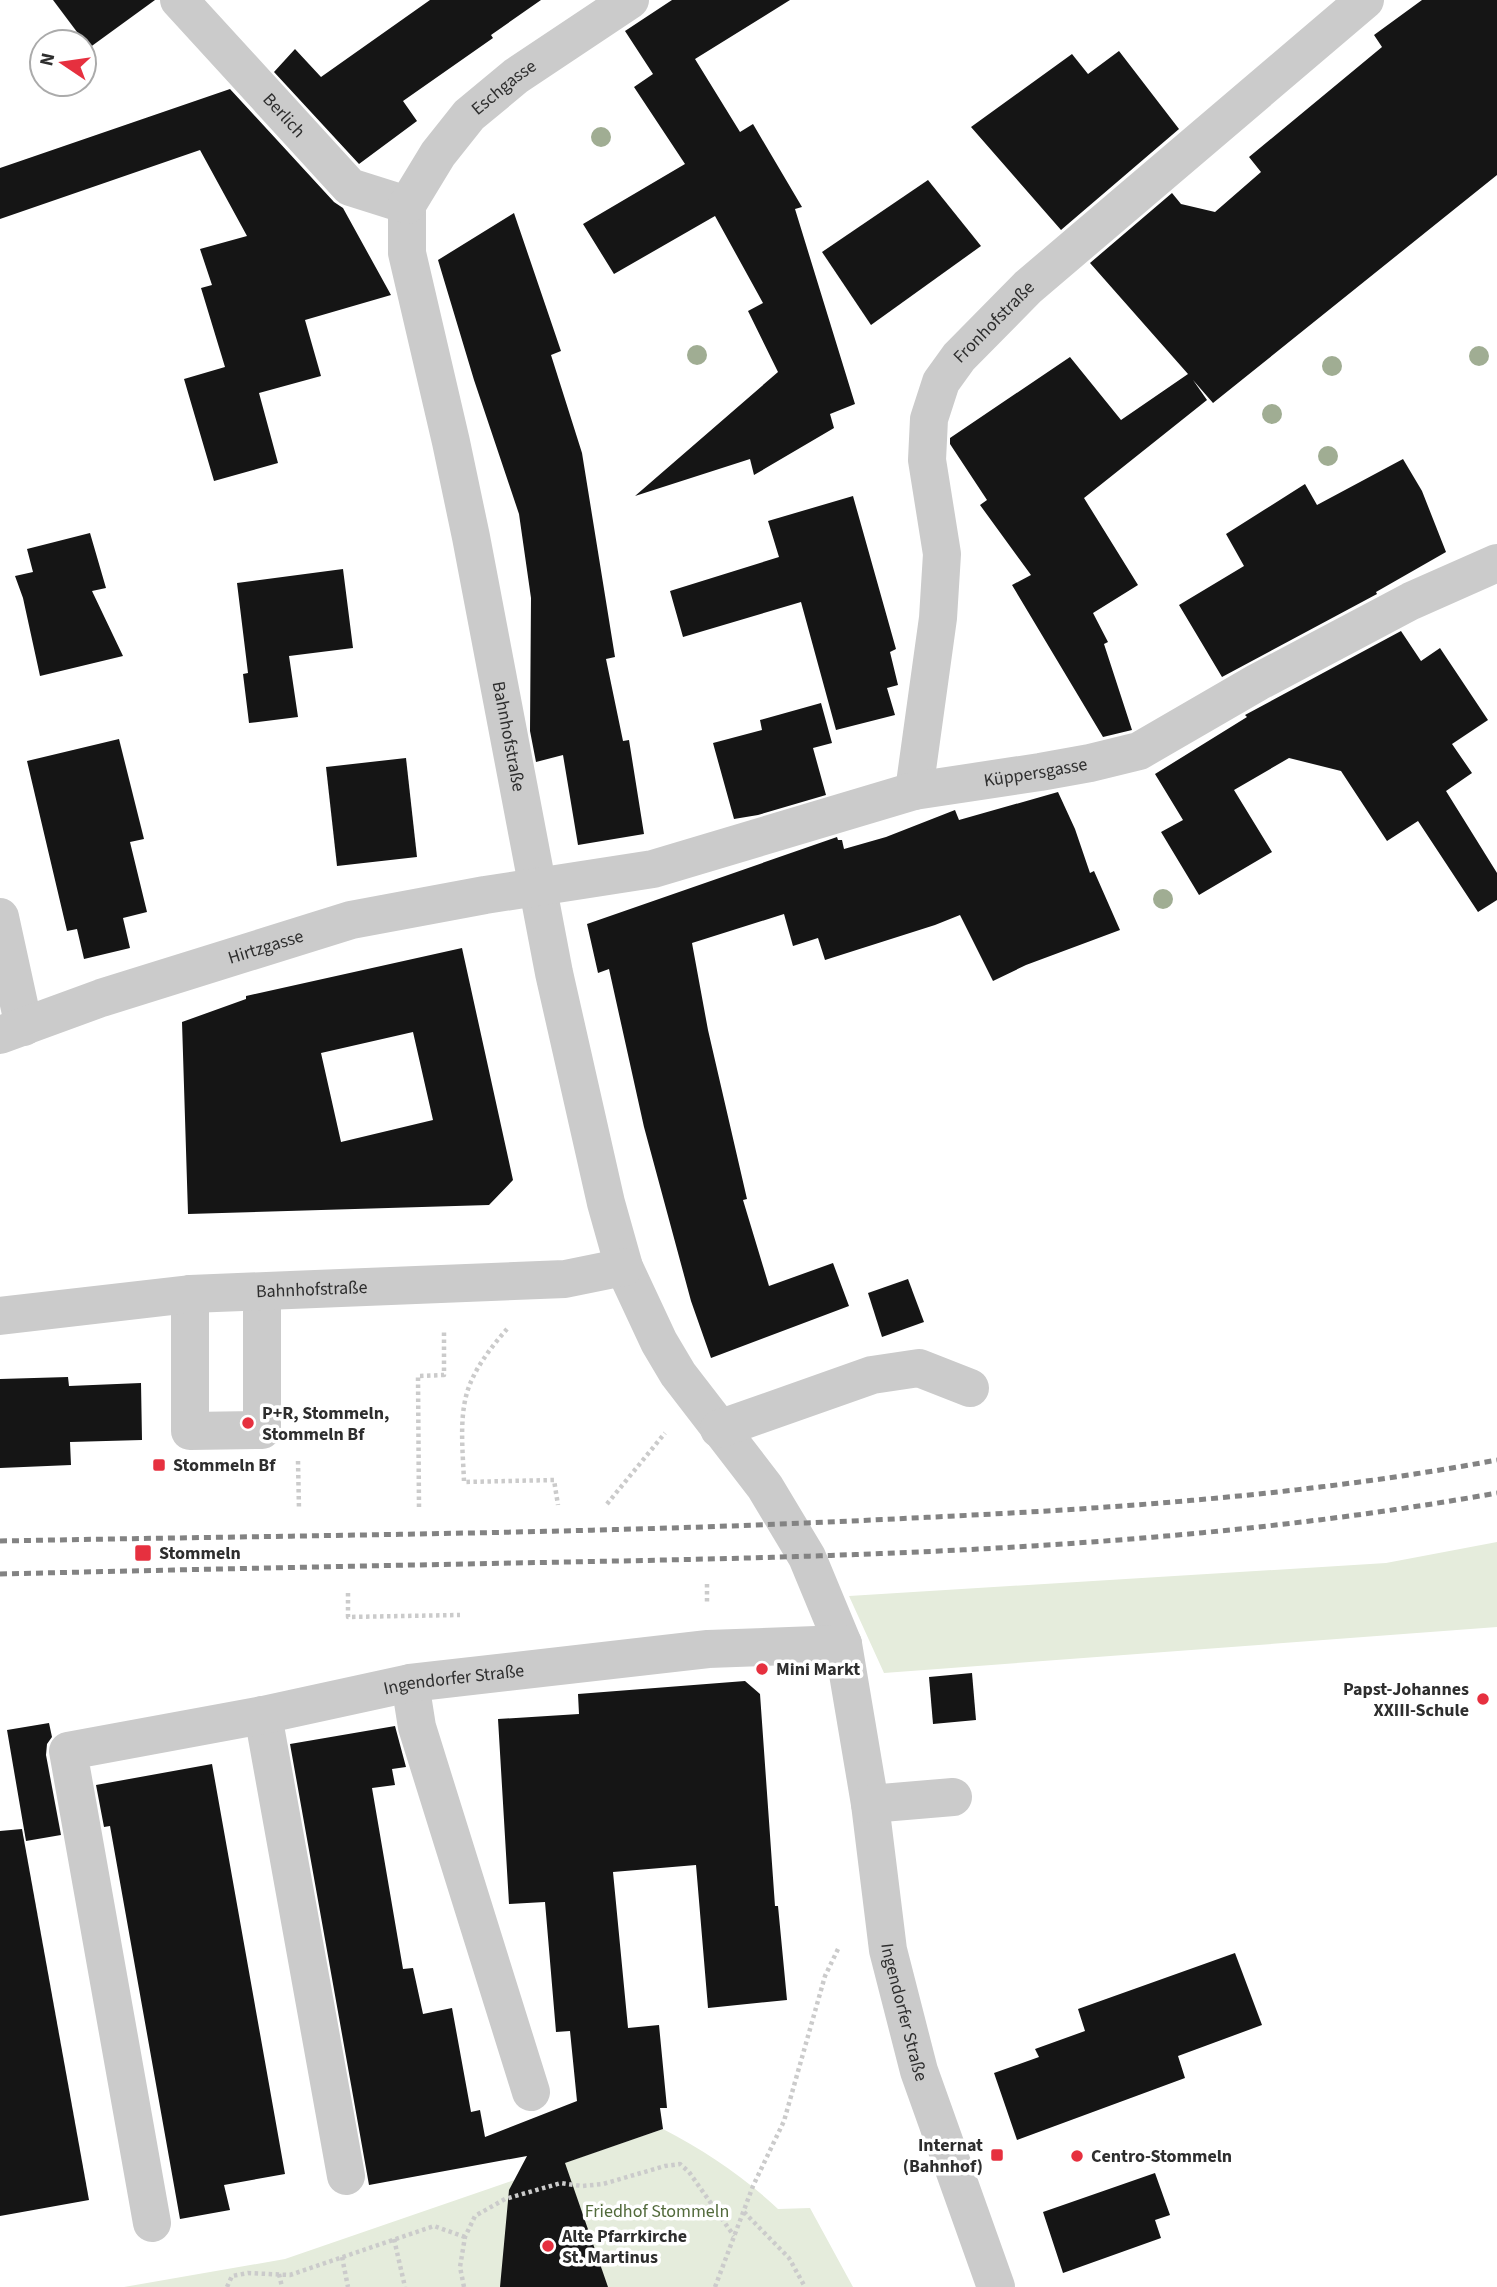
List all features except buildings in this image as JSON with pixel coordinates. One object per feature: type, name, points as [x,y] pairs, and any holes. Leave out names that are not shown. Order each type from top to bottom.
[{"type":"street","name":"Berlich","points":[[179,0],[350,187],[407,205]]},
{"type":"street","name":"Eschgasse","points":[[407,205],[438,154],[469,115],[516,76],[630,0]]},
{"type":"street","name":"Fronhofstraße","points":[[914,791],[939,605],[942,554],[928,460],[929,419],[941,382],[958,357],[1028,286],[1365,0]]},
{"type":"street","name":"Bahnhofstraße","points":[[407,205],[407,253],[457,469],[554,973],[606,1203],[624,1267],[665,1353],[678,1374],[765,1487],[788,1525]]},
{"type":"street","name":"Küppersgasse","points":[[537,888],[653,869],[914,791],[1040,772],[1139,751],[1258,682],[1411,601],[1497,562]]},
{"type":"street","name":"Hirtzgasse","points":[[12,1031],[101,998],[351,920],[537,888]]},
{"type":"street","points":[[0,916],[12,1031]]},
{"type":"street","name":"Bahnhofstraße","points":[[0,1315],[190,1294],[565,1279],[624,1267]]},
{"type":"street","points":[[190,1294],[190,1431],[262,1430],[262,1292]]},
{"type":"street","points":[[719,1429],[883,1373],[919,1368],[970,1388]]},
{"type":"street","name":"Ingendorfer Straße","points":[[788,1525],[807,1557],[843,1644],[870,1804],[888,1950],[919,2071],[996,2287]]},
{"type":"street","name":"Ingendorfer Straße","points":[[152,2223],[68,1751],[263,1715],[410,1683],[708,1649],[843,1644]]},
{"type":"street","points":[[410,1683],[417,1727],[531,2092]]},
{"type":"street","points":[[263,1715],[346,2176]]},
{"type":"street","points":[[870,1804],[953,1797]]},
{"type":"path","points":[[517,1280],[517,1317],[491,1348],[470,1383],[465,1402],[464,1482],[554,1480],[558,1505]]},
{"type":"path","points":[[419,1507],[418,1376],[444,1375],[444,1325]]},
{"type":"path","points":[[607,1504],[673,1423]]},
{"type":"path","points":[[348,1593],[348,1617],[460,1615]]},
{"type":"path","points":[[715,2287],[753,2186],[785,2121],[825,1976],[843,1939],[886,1930]]},
{"type":"path","points":[[464,2287],[460,2267],[465,2237],[475,2216],[505,2199],[561,2183],[604,2185],[665,2165],[680,2164],[690,2172],[734,2236]]},
{"type":"path","points":[[744,2212],[789,2258],[805,2287]]},
{"type":"path","points":[[227,2287],[232,2276],[248,2273],[290,2275],[434,2226],[465,2237]]},
{"type":"path","points":[[394,2239],[405,2287]]},
{"type":"path","points":[[342,2258],[348,2287]]},
{"type":"path","points":[[279,2274],[282,2287]]},
{"type":"green space","points":[[1497,1542],[1497,1627],[884,1673],[849,1596],[1386,1563]]},
{"type":"green space","name":"Friedhof Stommeln","points":[[663,2129],[723,2165],[778,2209],[810,2208],[853,2287],[124,2287],[285,2259]]},
{"type":"railway","points":[[0,1541],[570,1531],[985,1514],[1279,1492],[1497,1460]]},
{"type":"railway","points":[[0,1574],[949,1551],[1169,1536],[1279,1525],[1497,1493]]},
{"type":"place","name":"P+R, Stommeln, Stommeln Bf","points":[[248,1423]]},
{"type":"place","name":"Stommeln Bf","points":[[159,1465]]},
{"type":"place","name":"Stommeln","points":[[143,1553]]},
{"type":"place","name":"Mini Markt","points":[[762,1669]]},
{"type":"place","name":"Papst-Johannes XXIII-Schule","points":[[1483,1699]]},
{"type":"place","name":"Internat (Bahnhof)","points":[[997,2155]]},
{"type":"place","name":"Centro-Stommeln","points":[[1077,2156]]},
{"type":"place","name":"Alte Pfarrkirche St. Martinus","points":[[548,2246]]}]
